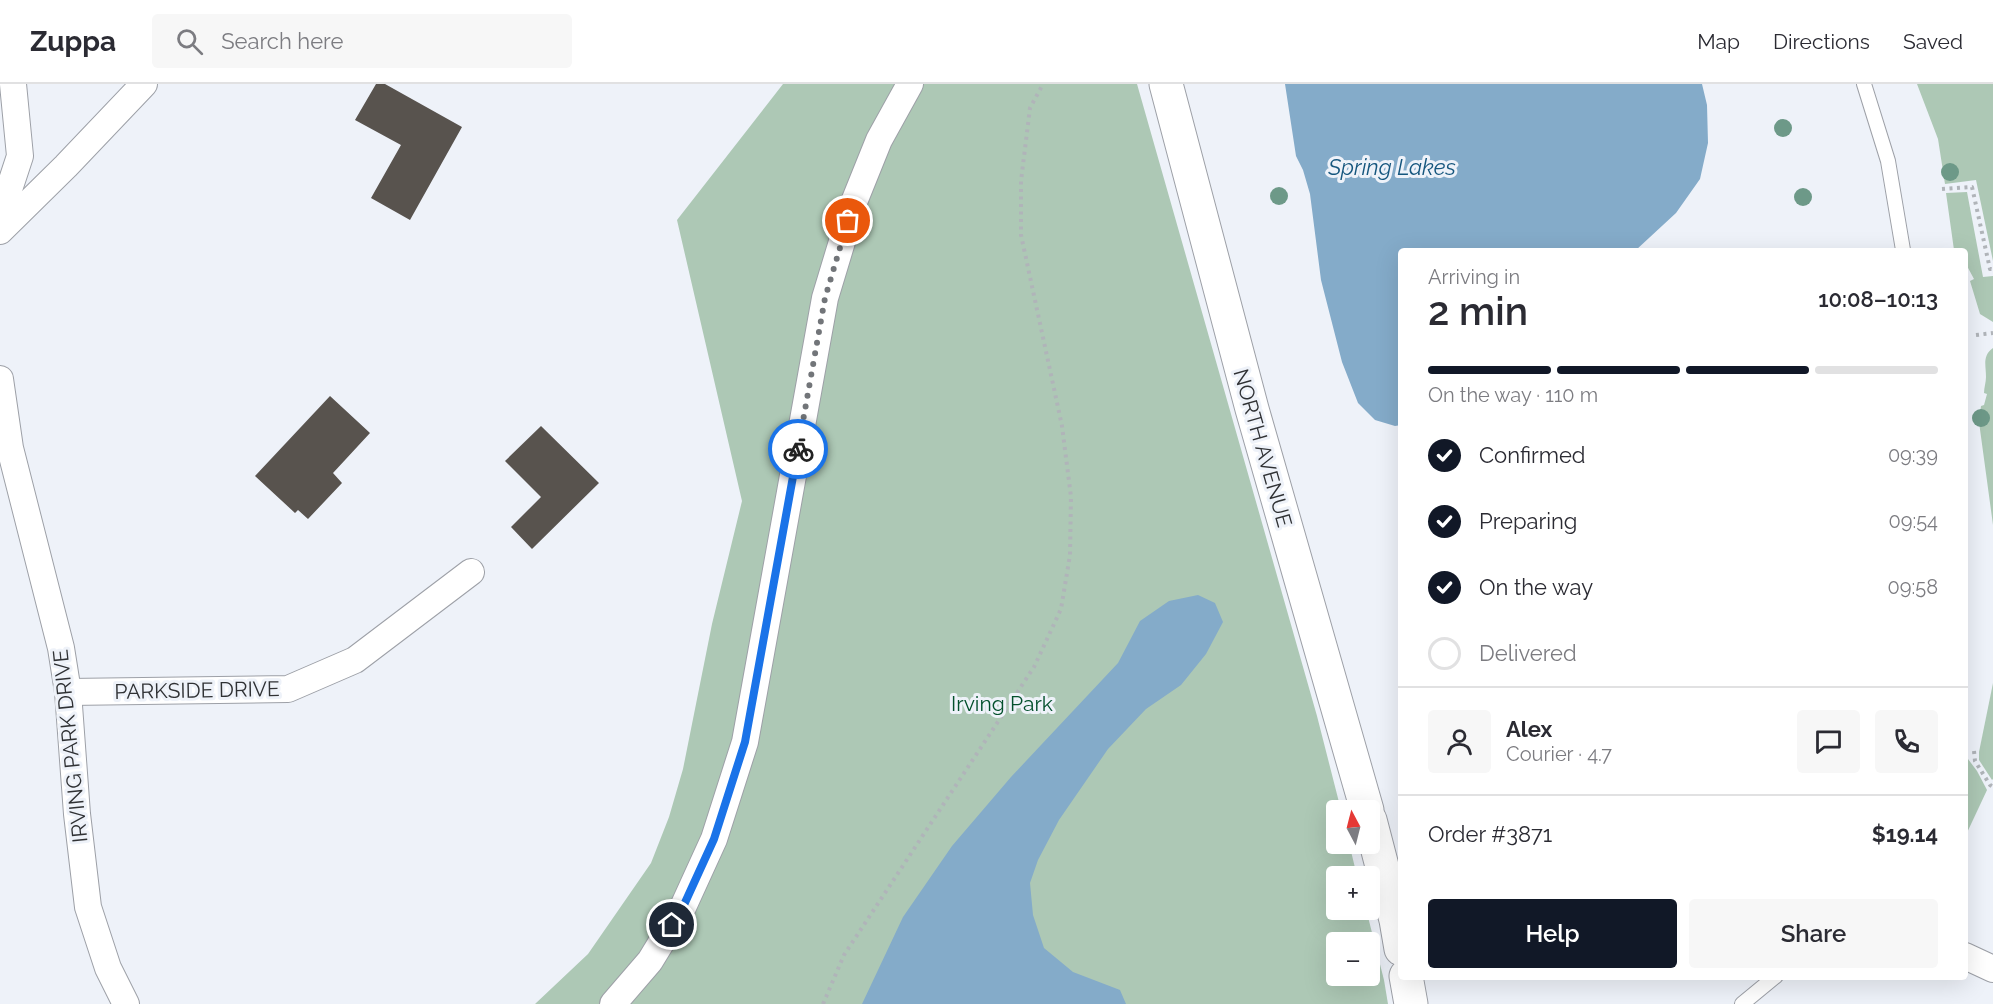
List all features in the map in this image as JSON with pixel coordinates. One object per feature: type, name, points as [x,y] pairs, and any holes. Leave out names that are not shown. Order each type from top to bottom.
[{"type":"street","points":[[0,217],[20,156],[13,84]]},
{"type":"street","points":[[0,231],[144,84]]},
{"type":"street","points":[[613,1004],[650,961],[683,907],[714,839],[745,742],[825,298],[854,202],[879,140],[910,84]]},
{"type":"street","name":"NORTH AVENUE","points":[[1166,84],[1252,409],[1364,800]]},
{"type":"street","name":"IRVING PARK DRIVE","points":[[0,379],[10,448],[61,648],[68,692],[77,814],[88,907],[108,968],[126,1004]]},
{"type":"street","name":"PARKSIDE DRIVE","points":[[68,692],[288,689],[355,660],[471,572]]},
{"type":"street","points":[[1379,854],[1398,932]]},
{"type":"street","points":[[1968,957],[1993,969]]},
{"type":"street","points":[[1407,980],[1411,1004]]},
{"type":"lane","points":[[1863,84],[1888,161],[1903,248]]},
{"type":"lane","points":[[1742,1004],[1771,980]]},
{"type":"path","points":[[823,1004],[844,955],[1034,667],[1061,609],[1070,555],[1071,497],[1062,426],[1021,236],[1021,181],[1030,108],[1043,84]]},
{"type":"path","points":[[1942,189],[1972,186],[1990,269],[1993,269]]},
{"type":"path","points":[[1976,335],[1993,333]]},
{"type":"path","points":[[1974,751],[1975,761],[1993,787]]},
{"type":"green space","name":"Irving Park","points":[[783,84],[1137,84],[1317,716],[1338,800],[1326,800],[1326,854],[1352,854],[1355,866],[1326,866],[1326,920],[1369,920],[1372,932],[1326,932],[1326,986],[1380,986],[1380,964],[1388,1004],[535,1004],[588,954],[651,863],[669,817],[683,769],[712,624],[742,501],[677,220]]},
{"type":"green space","points":[[1917,84],[1993,84],[1993,261],[1976,180],[1945,184],[1938,139]]},
{"type":"green space","points":[[1967,192],[1983,277],[1993,276],[1993,322],[1980,314],[1970,281],[1974,279],[1968,268],[1968,248],[1954,248],[1946,193]]},
{"type":"green space","points":[[1993,348],[1993,525],[1979,422],[1981,406],[1984,405],[1987,394],[1984,393],[1986,358]]},
{"type":"green space","points":[[1993,683],[1992,780],[1979,760],[1979,752]]},
{"type":"green space","points":[[1968,759],[1987,790],[1968,831]]},
{"type":"water","name":"Spring Lakes","points":[[1285,84],[1702,84],[1707,105],[1708,143],[1700,179],[1676,213],[1638,248],[1398,248],[1398,426],[1395,426],[1375,420],[1358,403],[1342,362],[1321,280],[1310,194],[1296,156]]},
{"type":"water","points":[[1198,595],[1215,603],[1223,622],[1206,654],[1181,685],[1146,709],[1108,749],[1059,820],[1038,860],[1030,883],[1033,915],[1044,948],[1073,972],[1120,990],[1126,1004],[862,1004],[903,917],[952,846],[1011,777],[1118,663],[1140,621],[1169,601]]},
{"type":"building","points":[[376,84],[385,84],[462,127],[410,220],[371,198],[401,145],[355,120]]},
{"type":"building","points":[[330,396],[370,433],[333,473],[342,483],[308,519],[298,510],[295,513],[255,476]]},
{"type":"building","points":[[541,426],[599,483],[532,549],[511,527],[541,497],[505,461]]},
{"type":"way so far","points":[[798,449],[825,298],[848,221]]},
{"type":"route","points":[[672,925],[683,907],[714,839],[745,742],[798,449]]}]
